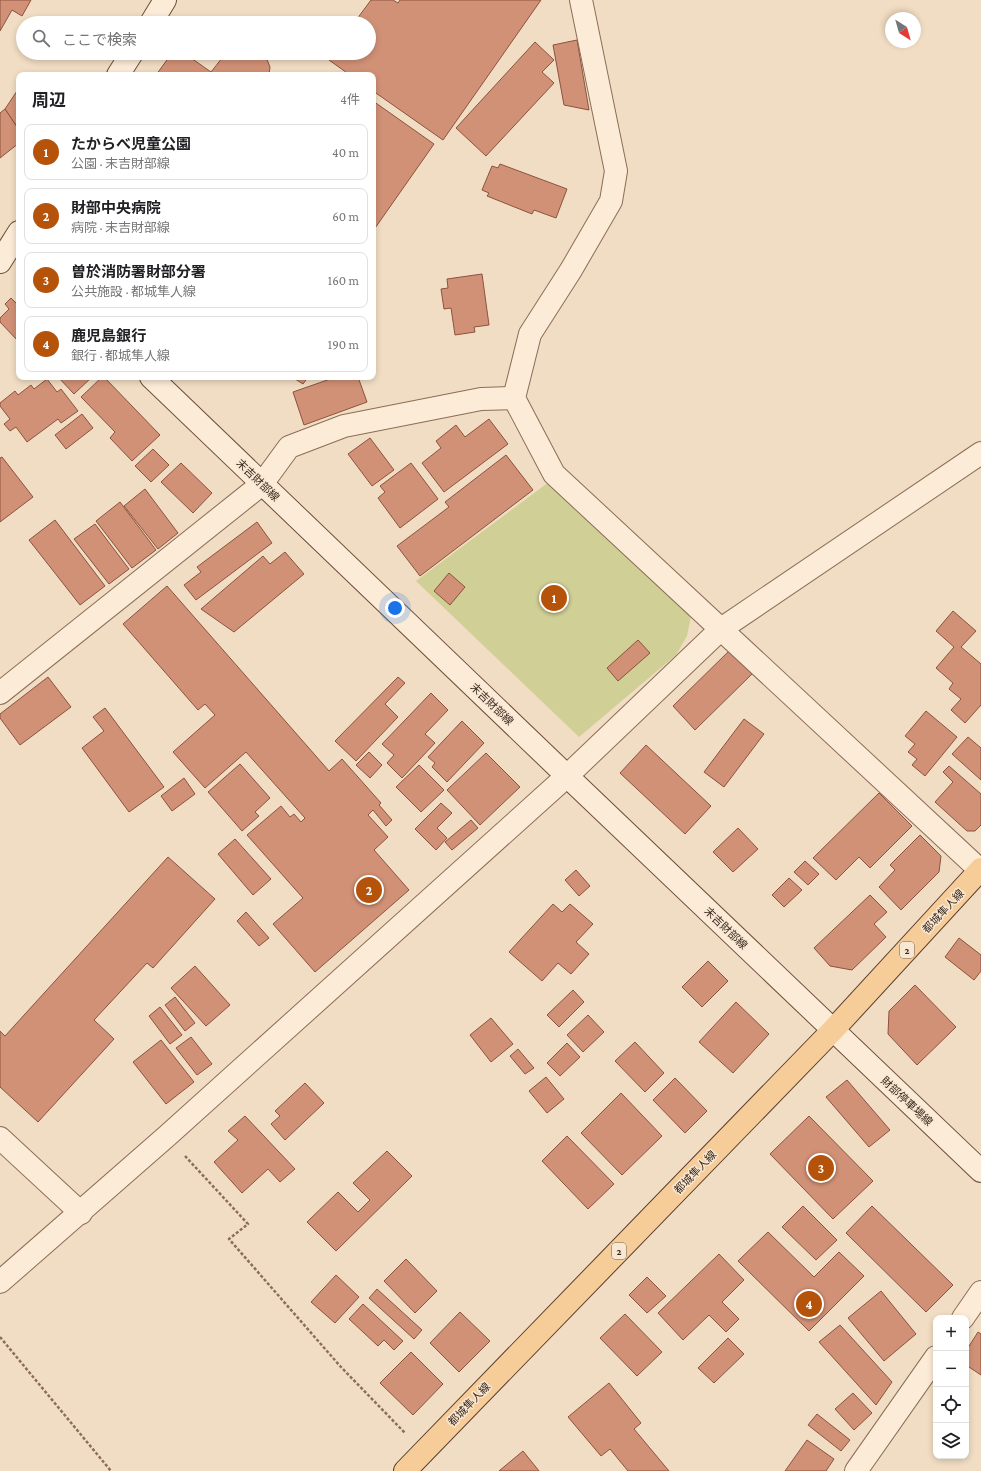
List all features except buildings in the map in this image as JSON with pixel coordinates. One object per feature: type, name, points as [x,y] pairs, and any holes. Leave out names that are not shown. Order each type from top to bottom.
[{"type":"main road","name":"都城隼人線","points":[[405,1471],[833,1030],[981,870]]},
{"type":"street","points":[[155,16],[165,0]]},
{"type":"street","points":[[581,0],[616,171],[611,201],[571,270],[530,334],[514,398],[554,474],[981,870]]},
{"type":"street","points":[[120,72],[128,60]]},
{"type":"street","points":[[0,262],[12,239]]},
{"type":"street","name":"末吉財部線","points":[[154,380],[833,1030]]},
{"type":"street","points":[[0,693],[262,484],[289,447],[344,426],[481,399],[514,398]]},
{"type":"street","points":[[0,1282],[81,1213],[567,776],[722,629],[981,453]]},
{"type":"street","name":"財部停車場線","points":[[833,1030],[981,1171]]},
{"type":"street","points":[[0,1138],[81,1213]]},
{"type":"street","points":[[965,1315],[981,1292]]},
{"type":"street","points":[[856,1471],[933,1361]]},
{"type":"path","points":[[167,1136],[248,1224],[229,1239],[340,1366],[424,1452]]},
{"type":"path","points":[[0,1337],[111,1471]]},
{"type":"shaded area","points":[[553,479],[691,616],[687,636],[676,655],[579,737],[416,581]]},
{"type":"place","name":"たからべ児童公園","points":[[554,598]]},
{"type":"place","name":"財部中央病院","points":[[369,890]]},
{"type":"place","name":"曽於消防署財部分署","points":[[821,1168]]},
{"type":"place","name":"鹿児島銀行","points":[[809,1304]]}]
